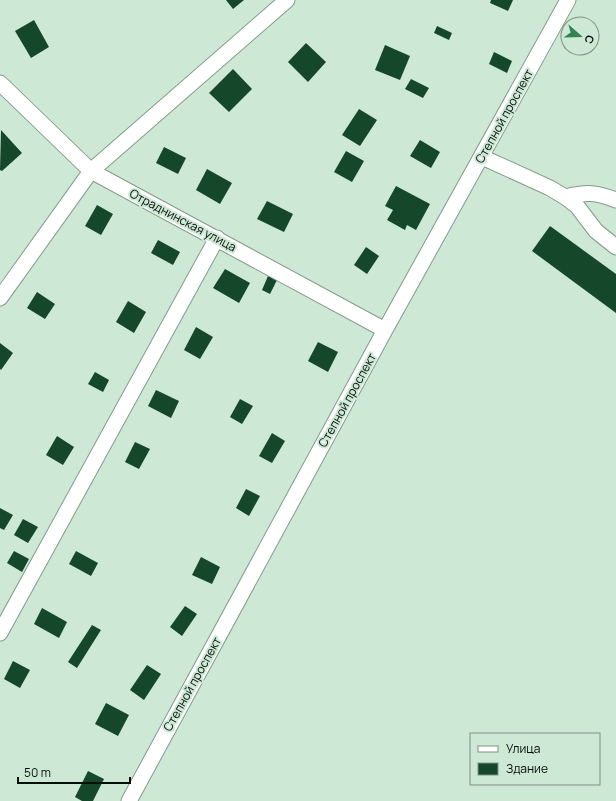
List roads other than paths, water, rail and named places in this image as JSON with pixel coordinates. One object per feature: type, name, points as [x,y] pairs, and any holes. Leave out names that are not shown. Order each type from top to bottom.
[{"type":"street","points":[[0,298],[91,170],[287,0]]},
{"type":"street","name":"Степной проспект","points":[[129,801],[385,330],[568,0]]},
{"type":"street","name":"Отраднинская улица","points":[[0,83],[91,170],[385,330]]},
{"type":"street","points":[[482,157],[550,188],[565,197],[577,206],[596,231],[616,247]]},
{"type":"street","points":[[565,197],[584,193],[599,194],[616,200]]},
{"type":"street","points":[[0,633],[217,238]]}]
